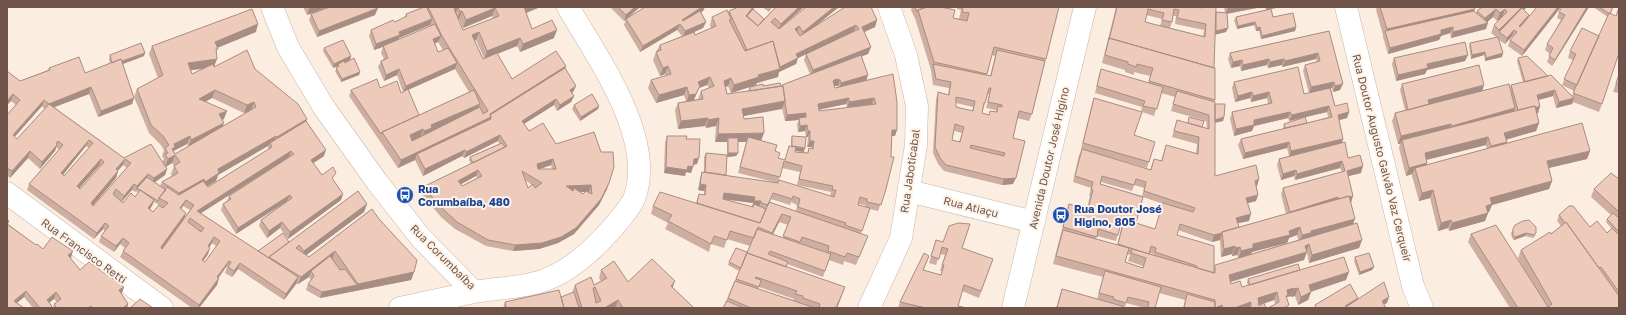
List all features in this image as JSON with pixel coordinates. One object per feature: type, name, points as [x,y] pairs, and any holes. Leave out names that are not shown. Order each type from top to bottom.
[{"type":"street","name":"Rua Corumbaíba","points":[[272,7],[288,48],[323,106],[377,182],[421,238],[474,292],[532,284],[563,272],[590,253],[633,200],[640,168],[633,133],[620,97],[568,7]]},
{"type":"street","name":"Rua Jaboticabal","points":[[869,308],[901,238],[916,145],[917,106],[906,56],[889,7]]},
{"type":"street","name":"Avenida Doutor José Higino","points":[[1013,308],[1085,7]]},
{"type":"street","name":"Rua Doutor Augusto Galvão Vaz Cerqueir","points":[[1346,7],[1413,286],[1422,308]]},
{"type":"street","name":"Rua Atiaçu","points":[[909,191],[1034,222]]},
{"type":"street","name":"Rua Francisco Retti","points":[[7,193],[162,308]]},
{"type":"street","points":[[400,308],[474,292]]},
{"type":"building","points":[[330,7],[378,8],[319,31],[311,14]]},
{"type":"building","points":[[424,7],[428,7],[427,8],[432,19],[399,32],[400,35],[376,44],[371,30],[393,20],[395,22],[407,16],[406,14]]},
{"type":"building","points":[[428,7],[457,7],[454,9],[463,30],[499,16],[495,8],[466,20],[462,11],[460,12],[458,7],[524,7],[532,29],[552,20],[557,30],[523,44],[520,38],[487,51],[479,32],[472,35],[483,59],[497,53],[512,79],[556,51],[566,66],[490,114],[491,117],[401,160],[382,132],[474,90],[480,104],[431,125],[432,128],[424,131],[423,129],[410,135],[412,141],[480,107],[483,114],[488,111],[442,36]]},
{"type":"building","points":[[618,7],[635,7],[626,15]]},
{"type":"building","points":[[645,7],[702,7],[682,20],[683,21],[700,11],[706,22],[685,31],[680,24],[643,46],[626,19]]},
{"type":"building","points":[[736,7],[753,7],[746,16],[758,26],[776,7],[799,7],[781,24],[775,18],[771,22],[779,29],[806,7],[834,7],[803,32],[799,26],[795,29],[800,36],[845,7],[871,7],[877,20],[862,27],[871,47],[813,70],[806,54],[859,29],[856,25],[796,54],[798,58],[780,67],[773,41],[747,50],[729,11]]},
{"type":"building","points":[[915,7],[927,7],[918,10],[917,12]]},
{"type":"building","points":[[927,7],[941,7],[955,10],[953,18],[967,21],[969,13],[962,12],[963,7],[1059,7],[1046,59],[994,47],[987,74],[934,62],[918,10]]},
{"type":"building","points":[[1117,7],[1216,7],[1214,68],[1109,38]],"holes":[[[1148,9],[1164,13],[1162,20],[1172,22],[1174,9],[1179,10],[1177,18],[1206,24],[1205,37],[1145,22]]]},
{"type":"building","points":[[1380,7],[1474,7],[1475,9],[1387,29]]},
{"type":"building","points":[[1482,7],[1522,7],[1499,30],[1494,25],[1507,12],[1505,9],[1500,13],[1496,9],[1485,18],[1477,11]]},
{"type":"building","points":[[1537,7],[1558,7],[1524,50],[1510,40],[1517,32],[1514,30],[1507,38],[1499,32],[1522,8],[1529,15],[1519,26],[1520,27]]},
{"type":"building","points":[[1562,7],[1587,7],[1555,60],[1549,56],[1553,48],[1547,44],[1565,15],[1559,12]]},
{"type":"building","points":[[1599,7],[1613,7],[1610,14]]},
{"type":"building","points":[[1619,7],[1619,53],[1602,104],[1573,93],[1609,13],[1616,16]]},
{"type":"building","points":[[252,9],[258,24],[215,42],[218,49],[216,49],[217,59],[188,63],[192,74],[213,64],[214,67],[247,50],[255,69],[298,104],[307,119],[218,169],[219,173],[205,182],[204,179],[179,193],[162,182],[178,173],[174,166],[180,162],[175,155],[168,159],[165,154],[168,153],[165,148],[169,145],[163,136],[151,125],[137,89],[163,75],[152,46]],"holes":[[[215,90],[247,105],[254,102],[256,107],[175,154],[172,149],[175,147],[174,144],[190,136],[191,140],[224,123],[219,114],[227,111],[199,99]]]},
{"type":"building","points":[[753,9],[764,19],[758,26],[747,16]]},
{"type":"building","points":[[1271,9],[1273,17],[1293,13],[1296,27],[1262,36],[1260,27],[1257,28],[1255,22],[1238,26],[1236,17]]},
{"type":"building","points":[[727,10],[731,19],[729,20],[745,51],[773,41],[780,69],[758,75],[759,77],[734,85],[731,78],[724,81],[727,94],[783,86],[785,101],[742,109],[744,119],[763,117],[764,133],[718,134],[719,118],[681,121],[678,103],[703,99],[701,91],[714,86],[710,77],[698,82],[700,86],[696,94],[689,95],[687,87],[659,95],[651,80],[671,74],[668,66],[663,68],[656,52],[661,50],[660,45],[694,32],[695,35],[716,26],[712,17]]},
{"type":"building","points":[[1474,11],[1488,23],[1453,32],[1453,27],[1441,30],[1441,34],[1390,48],[1385,31]]},
{"type":"building","points":[[1216,12],[1227,13],[1228,28],[1216,31]]},
{"type":"building","points":[[435,24],[441,36],[433,39],[438,52],[448,48],[457,63],[406,86],[399,69],[386,75],[381,61],[388,58],[383,46]]},
{"type":"building","points":[[1582,28],[1599,36],[1577,85],[1564,79],[1576,54],[1570,51]]},
{"type":"building","points":[[1329,31],[1343,84],[1335,86],[1334,82],[1311,87],[1305,65],[1320,61],[1318,53],[1285,61],[1284,59],[1270,62],[1269,59],[1243,65],[1242,60],[1233,62],[1230,53]]},
{"type":"building","points":[[1498,37],[1503,53],[1486,58],[1485,52],[1472,55],[1470,43]]},
{"type":"building","points":[[1109,38],[1215,68],[1215,100],[1149,81],[1153,68],[1137,64],[1136,67],[1128,64],[1128,62],[1105,55]]},
{"type":"building","points":[[343,40],[351,56],[334,64],[324,48]]},
{"type":"building","points":[[1465,42],[1468,55],[1427,64],[1428,68],[1398,75],[1394,58]]},
{"type":"building","points":[[141,43],[145,53],[122,61],[121,59],[112,63],[110,55]]},
{"type":"building","points":[[997,50],[1045,61],[1032,114],[1019,111],[1013,138],[1025,141],[1016,178],[1004,179],[946,165],[940,158],[935,147],[938,92],[949,95],[951,82],[936,79],[933,64],[991,76]],"holes":[[[989,88],[991,88],[988,102],[1002,105],[1002,107],[998,106],[997,112],[990,111],[989,115],[982,113]],[[956,97],[975,101],[973,111],[956,107]],[[955,124],[964,127],[960,142],[952,140]],[[971,145],[1005,153],[1004,156],[970,148]]]},
{"type":"building","points":[[861,55],[868,75],[841,83],[840,80],[836,79],[833,81],[835,88],[893,74],[897,102],[897,130],[892,130],[891,157],[894,157],[881,205],[867,202],[867,199],[860,197],[858,205],[870,208],[862,231],[845,225],[846,223],[798,207],[800,199],[793,196],[792,199],[773,193],[768,205],[761,203],[761,201],[754,201],[755,197],[724,193],[723,199],[753,207],[754,204],[766,209],[760,223],[697,203],[699,194],[705,195],[706,185],[700,184],[702,172],[778,183],[779,180],[834,197],[836,190],[832,190],[833,186],[799,179],[802,166],[784,161],[780,177],[740,167],[748,137],[777,145],[775,151],[780,153],[778,158],[785,160],[789,146],[796,147],[795,152],[808,153],[809,148],[813,149],[814,141],[810,141],[810,131],[808,131],[807,125],[800,126],[799,118],[806,117],[806,113],[787,115],[782,85]],"holes":[[[849,98],[849,102],[874,98],[876,104],[819,111],[818,104]]]},
{"type":"building","points":[[1527,56],[1548,76],[1525,82],[1518,58]]},
{"type":"building","points":[[79,57],[85,73],[121,59],[134,98],[101,111],[91,87],[49,104],[124,158],[151,144],[167,169],[154,178],[148,174],[137,186],[134,184],[124,196],[116,189],[113,194],[123,203],[131,193],[135,197],[140,190],[154,200],[148,208],[153,212],[159,205],[163,208],[168,203],[159,198],[167,187],[179,195],[203,181],[208,187],[272,147],[270,143],[306,121],[326,150],[311,160],[322,175],[333,167],[336,173],[332,178],[343,194],[290,232],[282,222],[269,231],[261,220],[292,198],[290,195],[238,228],[223,204],[231,199],[229,196],[294,154],[291,151],[197,211],[298,277],[286,294],[240,263],[234,271],[228,267],[231,262],[229,261],[217,277],[219,278],[199,305],[123,251],[129,243],[123,238],[116,246],[101,236],[109,226],[105,223],[97,233],[29,184],[63,145],[58,141],[56,144],[57,145],[42,162],[30,151],[12,171],[7,168],[7,115],[20,100],[13,94],[7,101],[7,71],[20,81],[50,70],[49,68]],"holes":[[[44,100],[49,104],[17,139],[13,135]],[[89,140],[93,143],[64,176],[61,173]],[[101,159],[104,162],[80,189],[77,186]],[[125,159],[131,163],[93,206],[91,203],[118,171],[116,169]],[[186,200],[194,205],[162,249],[161,247],[186,213],[180,208]],[[190,218],[204,228],[201,232],[188,222]],[[214,237],[220,241],[205,262],[202,260],[210,248],[208,246]]]},
{"type":"building","points":[[354,58],[360,72],[342,79],[336,68],[339,66],[338,64],[344,61],[345,63]]},
{"type":"building","points":[[1479,65],[1484,85],[1428,100],[1429,104],[1408,110],[1402,84]]},
{"type":"building","points":[[1298,67],[1304,94],[1330,88],[1335,106],[1347,103],[1349,112],[1338,115],[1343,139],[1291,151],[1289,142],[1245,153],[1241,139],[1332,117],[1329,106],[1292,115],[1290,112],[1254,120],[1254,125],[1236,129],[1232,112],[1272,103],[1269,92],[1253,96],[1252,92],[1238,96],[1234,82]]},
{"type":"building","points":[[565,68],[576,86],[570,90],[574,96],[560,105],[556,99],[522,121],[529,131],[543,123],[556,144],[594,132],[601,152],[613,152],[614,167],[609,183],[601,199],[576,228],[561,237],[542,243],[515,245],[488,240],[457,222],[423,187],[507,146],[500,135],[466,152],[465,150],[425,169],[417,154],[491,119],[490,115]],"holes":[[[553,159],[556,169],[538,169],[537,164]],[[478,170],[482,176],[462,186],[458,181]],[[522,171],[542,183],[535,188],[533,184],[528,188]],[[591,185],[592,194],[586,191],[583,194],[574,188],[573,191],[566,186]]]},
{"type":"building","points":[[1101,69],[1163,87],[1157,109],[1143,106],[1145,101],[1097,86]]},
{"type":"building","points":[[1619,74],[1619,85],[1616,84]]},
{"type":"building","points":[[1551,75],[1574,98],[1559,102],[1555,90],[1537,95],[1540,106],[1518,110],[1511,85]]},
{"type":"building","points":[[377,79],[380,88],[397,81],[401,93],[408,89],[419,115],[382,132],[381,134],[351,90]]},
{"type":"building","points":[[780,83],[781,86],[750,91],[750,87],[763,84],[763,86]]},
{"type":"building","points":[[1509,84],[1515,108],[1452,126],[1451,124],[1401,136],[1395,113]]},
{"type":"building","points":[[1177,91],[1215,102],[1215,176],[1256,165],[1259,179],[1255,181],[1258,195],[1246,198],[1251,214],[1236,218],[1239,227],[1214,235],[1180,224],[1177,235],[1214,246],[1214,273],[1155,252],[1156,248],[1151,246],[1149,254],[1118,244],[1124,220],[1122,219],[1118,235],[1098,229],[1097,237],[1063,227],[1069,204],[1088,209],[1093,190],[1091,190],[1093,182],[1075,176],[1082,149],[1151,170],[1154,159],[1162,161],[1166,145],[1198,154],[1199,137],[1174,131],[1177,120],[1209,129],[1209,115],[1173,104]],"holes":[[[1102,176],[1134,185],[1136,179],[1146,182],[1144,191],[1195,208],[1193,212],[1163,203],[1155,229],[1136,223],[1143,197],[1100,184]]]},
{"type":"building","points":[[592,94],[599,106],[581,117],[574,105]]},
{"type":"building","points":[[1094,98],[1142,112],[1134,135],[1155,142],[1149,162],[1083,143]]},
{"type":"building","points":[[1215,104],[1225,104],[1224,117],[1215,120]]},
{"type":"building","points":[[1535,106],[1539,123],[1504,133],[1507,142],[1491,146],[1488,137],[1425,153],[1427,163],[1409,168],[1402,140]]},
{"type":"building","points":[[1189,117],[1204,121],[1202,127],[1188,123]]},
{"type":"building","points":[[1305,117],[1307,123],[1285,128],[1284,124]]},
{"type":"building","points":[[1582,123],[1590,151],[1547,161],[1552,181],[1490,198],[1492,204],[1486,206],[1488,213],[1452,223],[1451,220],[1441,223],[1433,190],[1422,193],[1415,168]]},
{"type":"building","points":[[667,136],[687,136],[686,139],[700,139],[699,158],[694,159],[693,167],[688,166],[687,170],[666,167]]},
{"type":"building","points":[[792,136],[806,137],[805,148],[792,146]]},
{"type":"building","points":[[728,138],[738,138],[738,153],[728,153]]},
{"type":"building","points":[[1345,142],[1348,158],[1360,155],[1363,166],[1347,171],[1353,196],[1339,199],[1338,197],[1290,212],[1283,188],[1345,171],[1342,161],[1297,174],[1296,170],[1283,174],[1279,159]]},
{"type":"building","points":[[502,143],[505,147],[473,163],[470,157]]},
{"type":"building","points":[[706,153],[727,155],[726,175],[705,172]]},
{"type":"building","points":[[1611,173],[1619,179],[1619,212],[1594,189]]},
{"type":"building","points":[[147,177],[166,190],[158,201],[137,188]]},
{"type":"building","points":[[358,191],[367,204],[304,251],[299,245],[296,248],[309,257],[372,209],[379,219],[417,260],[414,272],[358,284],[335,251],[301,277],[269,257]]},
{"type":"building","points":[[660,192],[760,223],[769,202],[868,236],[859,257],[847,253],[845,257],[828,251],[829,246],[802,237],[800,242],[783,236],[791,217],[782,214],[772,233],[758,227],[754,238],[730,231],[727,240],[714,236],[711,244],[668,221],[672,215],[653,206]]},
{"type":"building","points":[[1349,196],[1355,219],[1311,231],[1311,233],[1302,235],[1300,227],[1289,231],[1290,235],[1253,244],[1253,248],[1241,251],[1240,247],[1235,248],[1235,246],[1224,249],[1222,232]]},
{"type":"building","points":[[1569,206],[1573,206],[1590,227],[1597,221],[1607,233],[1612,228],[1619,235],[1619,292],[1601,267],[1599,268],[1566,222],[1565,223],[1559,215]]},
{"type":"building","points":[[1613,213],[1619,218],[1619,232],[1607,219]]},
{"type":"building","points":[[1529,220],[1536,227],[1536,233],[1534,235],[1526,233],[1515,237],[1513,235],[1513,229],[1515,225]]},
{"type":"building","points":[[1566,222],[1619,296],[1619,308],[1518,308],[1471,234],[1496,225],[1548,307],[1552,304],[1521,250],[1550,232],[1551,234]]},
{"type":"building","points":[[958,223],[970,224],[962,248],[993,259],[981,291],[964,285],[958,306],[967,308],[926,308],[900,302],[924,253],[929,256],[923,270],[941,275],[944,265],[942,265],[948,249],[942,247],[939,259],[931,256],[936,240],[943,242],[949,226]]},
{"type":"building","points":[[1357,223],[1362,240],[1312,255],[1309,244],[1305,246],[1307,252],[1229,275],[1231,284],[1240,281],[1242,287],[1344,257],[1349,272],[1309,285],[1311,292],[1301,297],[1298,288],[1287,290],[1288,295],[1286,296],[1289,305],[1284,308],[1268,308],[1279,302],[1277,292],[1258,298],[1259,306],[1264,303],[1266,308],[1247,308],[1251,306],[1251,302],[1234,308],[1223,308],[1222,305],[1215,308],[1215,300],[1056,256],[1063,230],[1129,248],[1125,262],[1143,268],[1146,258],[1131,253],[1132,249],[1215,273],[1215,265]]},
{"type":"building","points":[[7,224],[43,249],[52,237],[73,251],[68,255],[80,270],[89,262],[124,287],[119,290],[128,304],[123,308],[93,308],[91,306],[88,308],[57,308],[54,304],[61,299],[56,292],[47,300],[52,306],[50,308],[40,308],[26,291],[14,301],[24,308],[7,308]]},
{"type":"building","points":[[757,229],[831,254],[825,271],[770,251],[768,254],[788,262],[786,267],[747,253]]},
{"type":"building","points":[[283,233],[289,242],[269,258],[258,251]]},
{"type":"building","points":[[736,248],[747,252],[741,268],[729,262]]},
{"type":"building","points":[[747,253],[845,287],[836,308],[821,308],[819,307],[820,304],[795,294],[797,291],[756,277],[755,278],[761,280],[759,287],[736,279]]},
{"type":"building","points":[[1369,253],[1374,267],[1360,272],[1355,257]]},
{"type":"building","points":[[330,256],[340,270],[345,269],[357,285],[322,292],[308,284],[314,276],[311,271]]},
{"type":"building","points":[[652,259],[675,281],[671,286],[694,308],[623,308],[618,300],[606,307],[607,308],[582,308],[575,285],[591,277],[594,285],[607,278],[601,270],[614,261],[628,282]],"holes":[[[595,287],[601,301],[596,303],[593,288]]]},
{"type":"building","points":[[1298,264],[1300,270],[1250,285],[1248,279]]},
{"type":"building","points":[[1105,271],[1161,287],[1155,308],[1148,308],[1149,302],[1128,297],[1126,303],[1113,299],[1114,297],[1099,293]]},
{"type":"building","points":[[735,281],[815,308],[751,308],[728,298]]},
{"type":"building","points":[[1384,282],[1389,297],[1382,301],[1386,308],[1346,307]]},
{"type":"building","points":[[1350,284],[1358,298],[1345,306],[1347,308],[1316,308],[1315,305]]},
{"type":"building","points":[[1062,289],[1122,306],[1122,308],[1057,308]]},
{"type":"building","points":[[559,290],[564,308],[506,308],[505,302]]},
{"type":"building","points":[[574,292],[579,308],[564,308],[561,297]]},
{"type":"building","points":[[1187,294],[1215,302],[1215,308],[1184,308]]},
{"type":"building","points":[[140,299],[153,308],[130,308]]},
{"type":"building","points":[[727,301],[741,307],[741,308],[723,308]]},
{"type":"place","name":"Rua Corumbaíba, 480","points":[[405,195]]},
{"type":"place","name":"Rua Doutor José Higino, 805","points":[[1061,215]]}]
